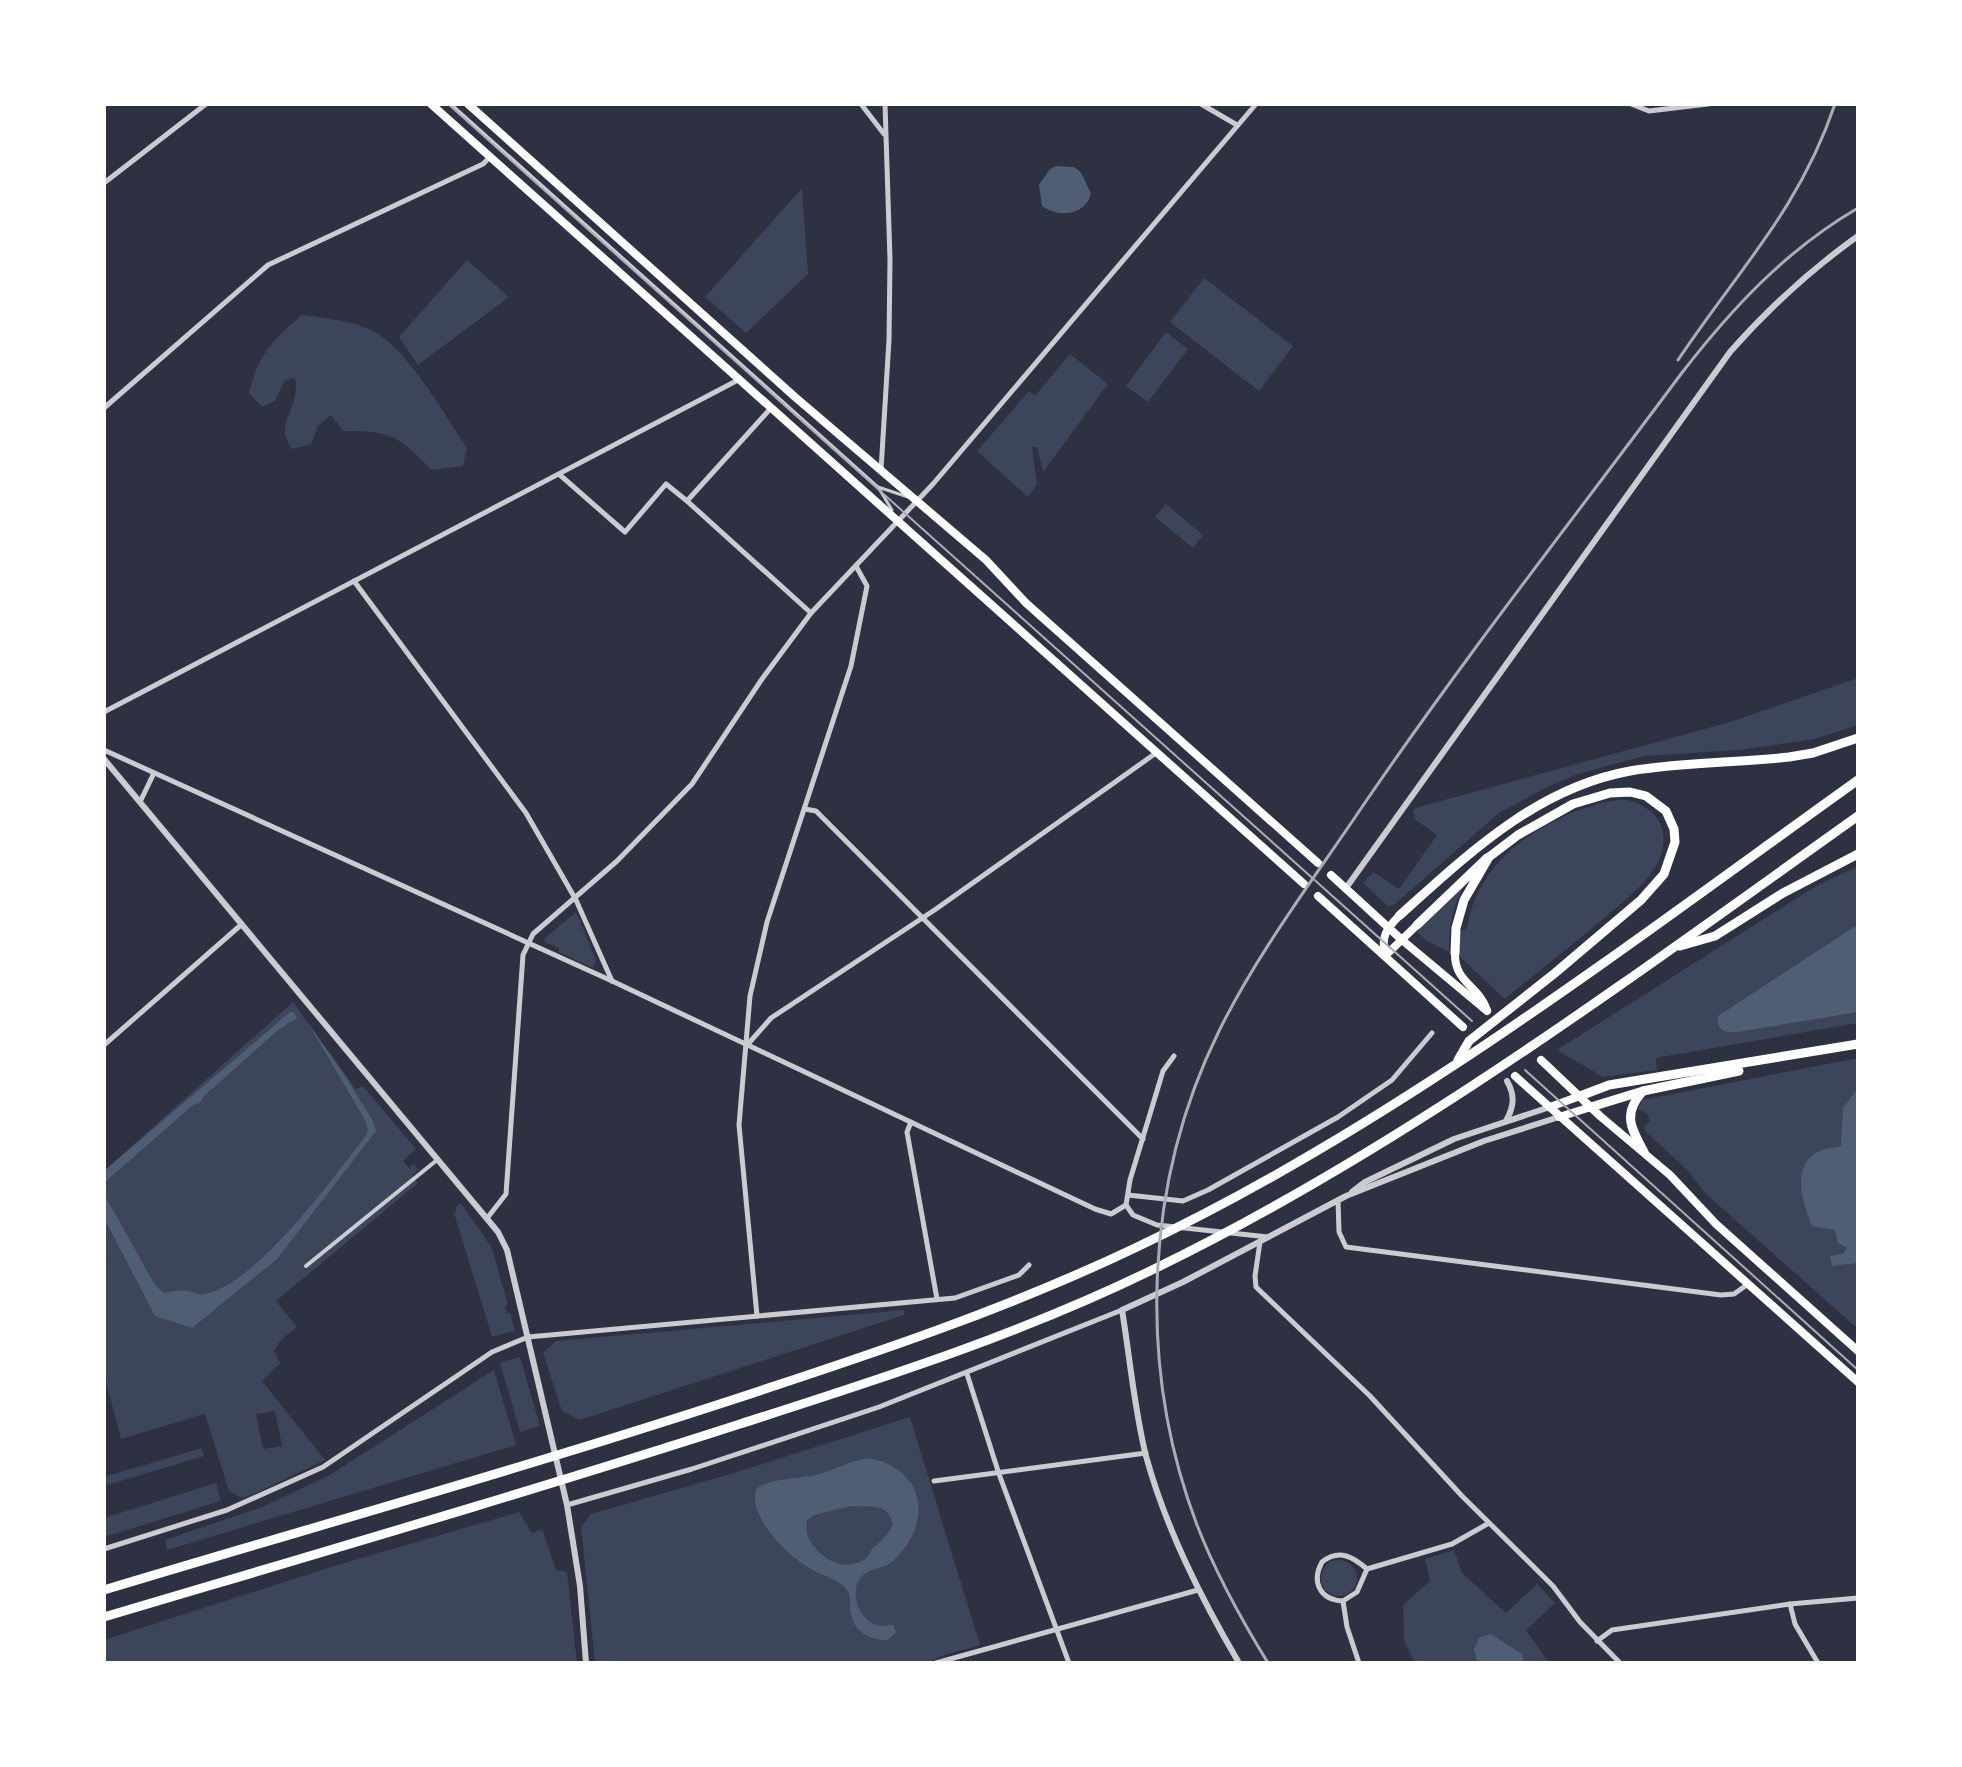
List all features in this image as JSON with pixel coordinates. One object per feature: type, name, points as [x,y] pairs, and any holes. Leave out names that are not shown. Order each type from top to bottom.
[{"type":"highway","points":[[1399,916],[1496,831],[1537,805],[1585,785],[1628,771],[1801,755],[1858,738]]},
{"type":"highway","points":[[104,1590],[678,1417],[912,1341],[1021,1300],[1139,1247],[1253,1189],[1348,1133],[1456,1063],[1858,780]]},
{"type":"highway","points":[[1417,925],[1489,857],[1518,835],[1573,804],[1610,793],[1630,792],[1646,796],[1666,811],[1674,829],[1675,842],[1664,874],[1641,900],[1469,1041],[1456,1063]]},
{"type":"highway","points":[[104,1617],[667,1448],[921,1366],[1031,1325],[1151,1270],[1299,1192],[1417,1120],[1583,1010],[1858,816]]},
{"type":"highway","points":[[1669,950],[1715,936],[1783,893],[1858,854]]},
{"type":"highway","points":[[1455,953],[1456,928],[1464,900],[1489,857]]},
{"type":"highway","points":[[1591,1107],[1709,1076],[1858,1047]]},
{"type":"highway","points":[[1580,1096],[1609,1085],[1858,1047]]},
{"type":"highway","points":[[1643,1091],[1633,1103],[1630,1118],[1633,1132],[1644,1152]]},
{"type":"main road","points":[[431,104],[1304,884]]},
{"type":"main road","points":[[468,104],[881,471],[918,500],[1006,579],[1038,614],[1318,863]]},
{"type":"main road","points":[[1331,875],[1487,1011],[1481,995],[1457,972],[1455,953]]},
{"type":"main road","points":[[1318,896],[1463,1027]]},
{"type":"main road","points":[[1386,955],[1382,941],[1388,927],[1399,916]]},
{"type":"main road","points":[[1386,955],[1417,925]]},
{"type":"main road","points":[[1541,1060],[1670,1175],[1716,1224],[1858,1351]]},
{"type":"main road","points":[[1511,1079],[1550,1107],[1858,1382]]},
{"type":"main road","points":[[1550,1107],[1580,1096]]},
{"type":"main road","points":[[1559,1117],[1591,1107]]},
{"type":"street","points":[[104,183],[206,104]]},
{"type":"street","points":[[861,104],[885,135]]},
{"type":"street","points":[[881,471],[890,260],[885,104]]},
{"type":"street","points":[[1201,104],[1237,125]]},
{"type":"street","points":[[488,1217],[506,1194],[523,955],[533,934],[576,900],[692,784],[762,679],[811,613],[899,522],[1120,267],[1256,104]]},
{"type":"street","points":[[1631,104],[1649,111],[1708,104]]},
{"type":"street","points":[[104,408],[268,265],[483,164],[490,156]]},
{"type":"street","points":[[1346,888],[1730,352],[1784,294],[1858,236]]},
{"type":"street","points":[[104,712],[740,379]]},
{"type":"street","points":[[687,501],[771,408]]},
{"type":"street","points":[[560,475],[625,532],[666,484],[717,525],[811,613]]},
{"type":"street","points":[[757,1316],[739,1125],[750,996],[767,922],[854,653],[867,586],[856,566]]},
{"type":"street","points":[[354,581],[526,813],[576,900],[612,981]]},
{"type":"street","points":[[104,750],[612,981],[1103,1213],[1111,1214],[1126,1205]]},
{"type":"street","points":[[746,1045],[771,1018],[924,917],[1157,753]]},
{"type":"street","points":[[104,759],[488,1217],[507,1250],[567,1505],[580,1586],[586,1663]]},
{"type":"street","points":[[140,803],[154,773]]},
{"type":"street","points":[[805,809],[816,811],[1143,1139]]},
{"type":"street","points":[[104,1045],[242,924]]},
{"type":"street","points":[[1128,1195],[1183,1201],[1208,1190],[1338,1117],[1392,1080],[1432,1033]]},
{"type":"street","points":[[1174,1056],[1163,1071],[1126,1205],[1133,1215],[1157,1225],[1269,1237]]},
{"type":"street","points":[[1506,1120],[1513,1103],[1511,1079]]},
{"type":"street","points":[[1346,1196],[1380,1174],[1454,1139],[1550,1107]]},
{"type":"street","points":[[567,1505],[784,1440],[967,1374],[1183,1282],[1346,1196],[1484,1141],[1559,1117]]},
{"type":"street","points":[[911,1122],[907,1132],[937,1299]]},
{"type":"street","points":[[306,1266],[439,1159]]},
{"type":"street","points":[[1338,1200],[1339,1232],[1346,1247],[1721,1295],[1734,1294],[1749,1283]]},
{"type":"street","points":[[1260,1242],[1256,1287],[1370,1396],[1553,1586],[1597,1641],[1620,1663]]},
{"type":"street","points":[[104,1549],[227,1510],[323,1467],[492,1352],[528,1337],[963,1296],[1019,1275],[1029,1265]]},
{"type":"street","points":[[1122,1310],[1146,1453],[1159,1497],[1198,1590],[1239,1663]]},
{"type":"street","points":[[967,1374],[999,1474],[1069,1663]]},
{"type":"street","points":[[934,1481],[1146,1453]]},
{"type":"street","points":[[1367,1569],[1452,1544],[1489,1523]]},
{"type":"street","points":[[1330,1556],[1348,1556],[1367,1569],[1357,1592],[1343,1601],[1334,1600],[1319,1589],[1317,1570],[1330,1556]]},
{"type":"street","points":[[936,1663],[959,1654],[1058,1630],[1198,1590]]},
{"type":"street","points":[[1597,1641],[1612,1630],[1790,1604],[1858,1598]]},
{"type":"street","points":[[1343,1601],[1347,1627],[1359,1663]]},
{"type":"street","points":[[1790,1604],[1795,1624],[1818,1663]]},
{"type":"lane","points":[[451,104],[878,487],[899,522]]},
{"type":"lane","points":[[878,487],[918,500]]},
{"type":"shaded area","points":[[1056,166],[1074,167],[1091,193],[1083,206],[1071,213],[1056,212],[1042,206],[1039,185],[1050,169]]},
{"type":"shaded area","points":[[802,188],[808,274],[746,333],[705,297]]},
{"type":"shaded area","points":[[467,260],[509,297],[418,365],[399,337]]},
{"type":"shaded area","points":[[1204,278],[1293,346],[1259,391],[1170,322]]},
{"type":"shaded area","points":[[302,315],[361,326],[397,350],[423,382],[467,448],[463,466],[432,470],[394,438],[373,432],[343,431],[331,415],[318,426],[311,444],[292,449],[285,431],[295,396],[294,378],[284,381],[275,401],[262,407],[249,393],[257,368],[268,349]]},
{"type":"shaded area","points":[[1166,332],[1188,349],[1148,402],[1126,386]]},
{"type":"shaded area","points":[[1070,354],[1108,384],[1043,472],[1037,447],[1032,447],[1037,484],[1028,497],[977,451],[1029,391],[1035,396]]},
{"type":"shaded area","points":[[1166,504],[1203,535],[1193,548],[1155,517]]},
{"type":"shaded area","points":[[1858,678],[1858,725],[1815,739],[1740,750],[1644,756],[1578,774],[1499,813],[1395,904],[1389,907],[1363,883],[1373,872],[1399,889],[1437,835],[1416,820],[1415,808],[1730,722]]},
{"type":"shaded area","points":[[1628,800],[1649,810],[1661,825],[1663,844],[1656,866],[1628,897],[1505,999],[1459,956],[1459,932],[1467,928],[1472,908],[1490,873],[1516,846],[1549,824],[1605,802]]},
{"type":"shaded area","points":[[1858,866],[1858,1023],[1656,1058],[1657,1070],[1603,1077],[1557,1050],[1816,886]]},
{"type":"shaded area","points":[[1464,885],[1452,917],[1449,952],[1417,932]]},
{"type":"shaded area","points":[[576,912],[596,960],[593,968],[558,952],[559,948],[546,943],[544,939]]},
{"type":"shaded area","points":[[1858,927],[1858,1012],[1739,1032],[1721,1029],[1718,1016]]},
{"type":"shaded area","points":[[293,1002],[356,1089],[363,1086],[416,1149],[403,1161],[409,1168],[414,1164],[418,1169],[413,1176],[418,1183],[276,1301],[297,1327],[281,1340],[274,1351],[280,1363],[262,1381],[325,1460],[242,1498],[229,1491],[205,1414],[121,1439],[104,1374],[104,1171]],"holes":[[[275,1411],[282,1446],[263,1449],[256,1414]]]},
{"type":"shaded area","points":[[290,1012],[294,1012],[297,1018],[278,1030],[200,1103],[193,1105],[104,1183],[104,1171]]},
{"type":"shaded area","points":[[308,1023],[343,1073],[376,1131],[277,1259],[192,1328],[155,1316],[104,1218],[104,1194],[155,1285],[164,1293],[182,1290],[206,1294],[248,1270],[271,1249],[294,1226],[367,1134],[365,1120]]},
{"type":"shaded area","points":[[1858,1058],[1858,1329],[1706,1194],[1687,1170],[1645,1131],[1644,1126],[1650,1122],[1648,1115],[1638,1109],[1642,1100]]},
{"type":"shaded area","points":[[1858,1088],[1858,1263],[1832,1266],[1830,1256],[1843,1254],[1847,1248],[1838,1243],[1835,1230],[1812,1226],[1805,1206],[1802,1174],[1812,1156],[1822,1150],[1841,1146],[1843,1108]]},
{"type":"shaded area","points":[[461,1203],[492,1248],[508,1305],[505,1306],[515,1331],[492,1337],[454,1213],[457,1210],[455,1207]]},
{"type":"shaded area","points":[[904,1310],[904,1315],[580,1420],[562,1411],[543,1353],[556,1341]]},
{"type":"shaded area","points":[[520,1357],[540,1426],[520,1432],[500,1363]]},
{"type":"shaded area","points":[[494,1370],[516,1445],[167,1550],[165,1540],[262,1507],[328,1476]]},
{"type":"shaded area","points":[[910,1417],[980,1645],[928,1663],[595,1663],[581,1527],[591,1514]]},
{"type":"shaded area","points":[[202,1448],[204,1456],[104,1486],[104,1477]]},
{"type":"shaded area","points":[[870,1458],[889,1464],[903,1474],[918,1500],[915,1530],[906,1545],[894,1560],[869,1572],[857,1583],[858,1606],[867,1619],[880,1626],[893,1625],[896,1632],[888,1640],[867,1636],[857,1628],[851,1616],[847,1590],[800,1562],[780,1544],[763,1523],[755,1500],[756,1489],[763,1485],[819,1474]],"holes":[[[851,1506],[882,1509],[893,1524],[867,1557],[848,1565],[830,1560],[820,1553],[807,1534],[807,1520]]]},
{"type":"shaded area","points":[[216,1483],[221,1501],[104,1537],[104,1518]]},
{"type":"shaded area","points":[[519,1512],[532,1533],[542,1529],[556,1570],[567,1572],[577,1663],[104,1663],[104,1640],[331,1567]]},
{"type":"shaded area","points":[[1454,1550],[1462,1573],[1506,1613],[1537,1584],[1555,1603],[1526,1630],[1549,1663],[1415,1663],[1404,1640],[1403,1605],[1430,1581],[1425,1559]]},
{"type":"shaded area","points":[[1339,1560],[1352,1565],[1357,1578],[1352,1591],[1339,1596],[1326,1591],[1321,1578],[1326,1565]]},
{"type":"shaded area","points":[[1491,1634],[1522,1654],[1524,1663],[1478,1663],[1474,1650],[1479,1638]]},
{"type":"tram line","points":[[448,104],[1472,1021]]},
{"type":"tram line","points":[[1525,1070],[1858,1370]]},
{"type":"railway","points":[[1678,360],[1785,208],[1804,176],[1835,104]]},
{"type":"railway","points":[[1268,1663],[1230,1596],[1197,1525],[1178,1465],[1165,1403],[1158,1339],[1157,1276],[1163,1212],[1175,1150],[1194,1089],[1234,1002],[1306,889],[1439,697],[1681,374],[1720,326],[1762,282],[1807,242],[1858,208]]}]
